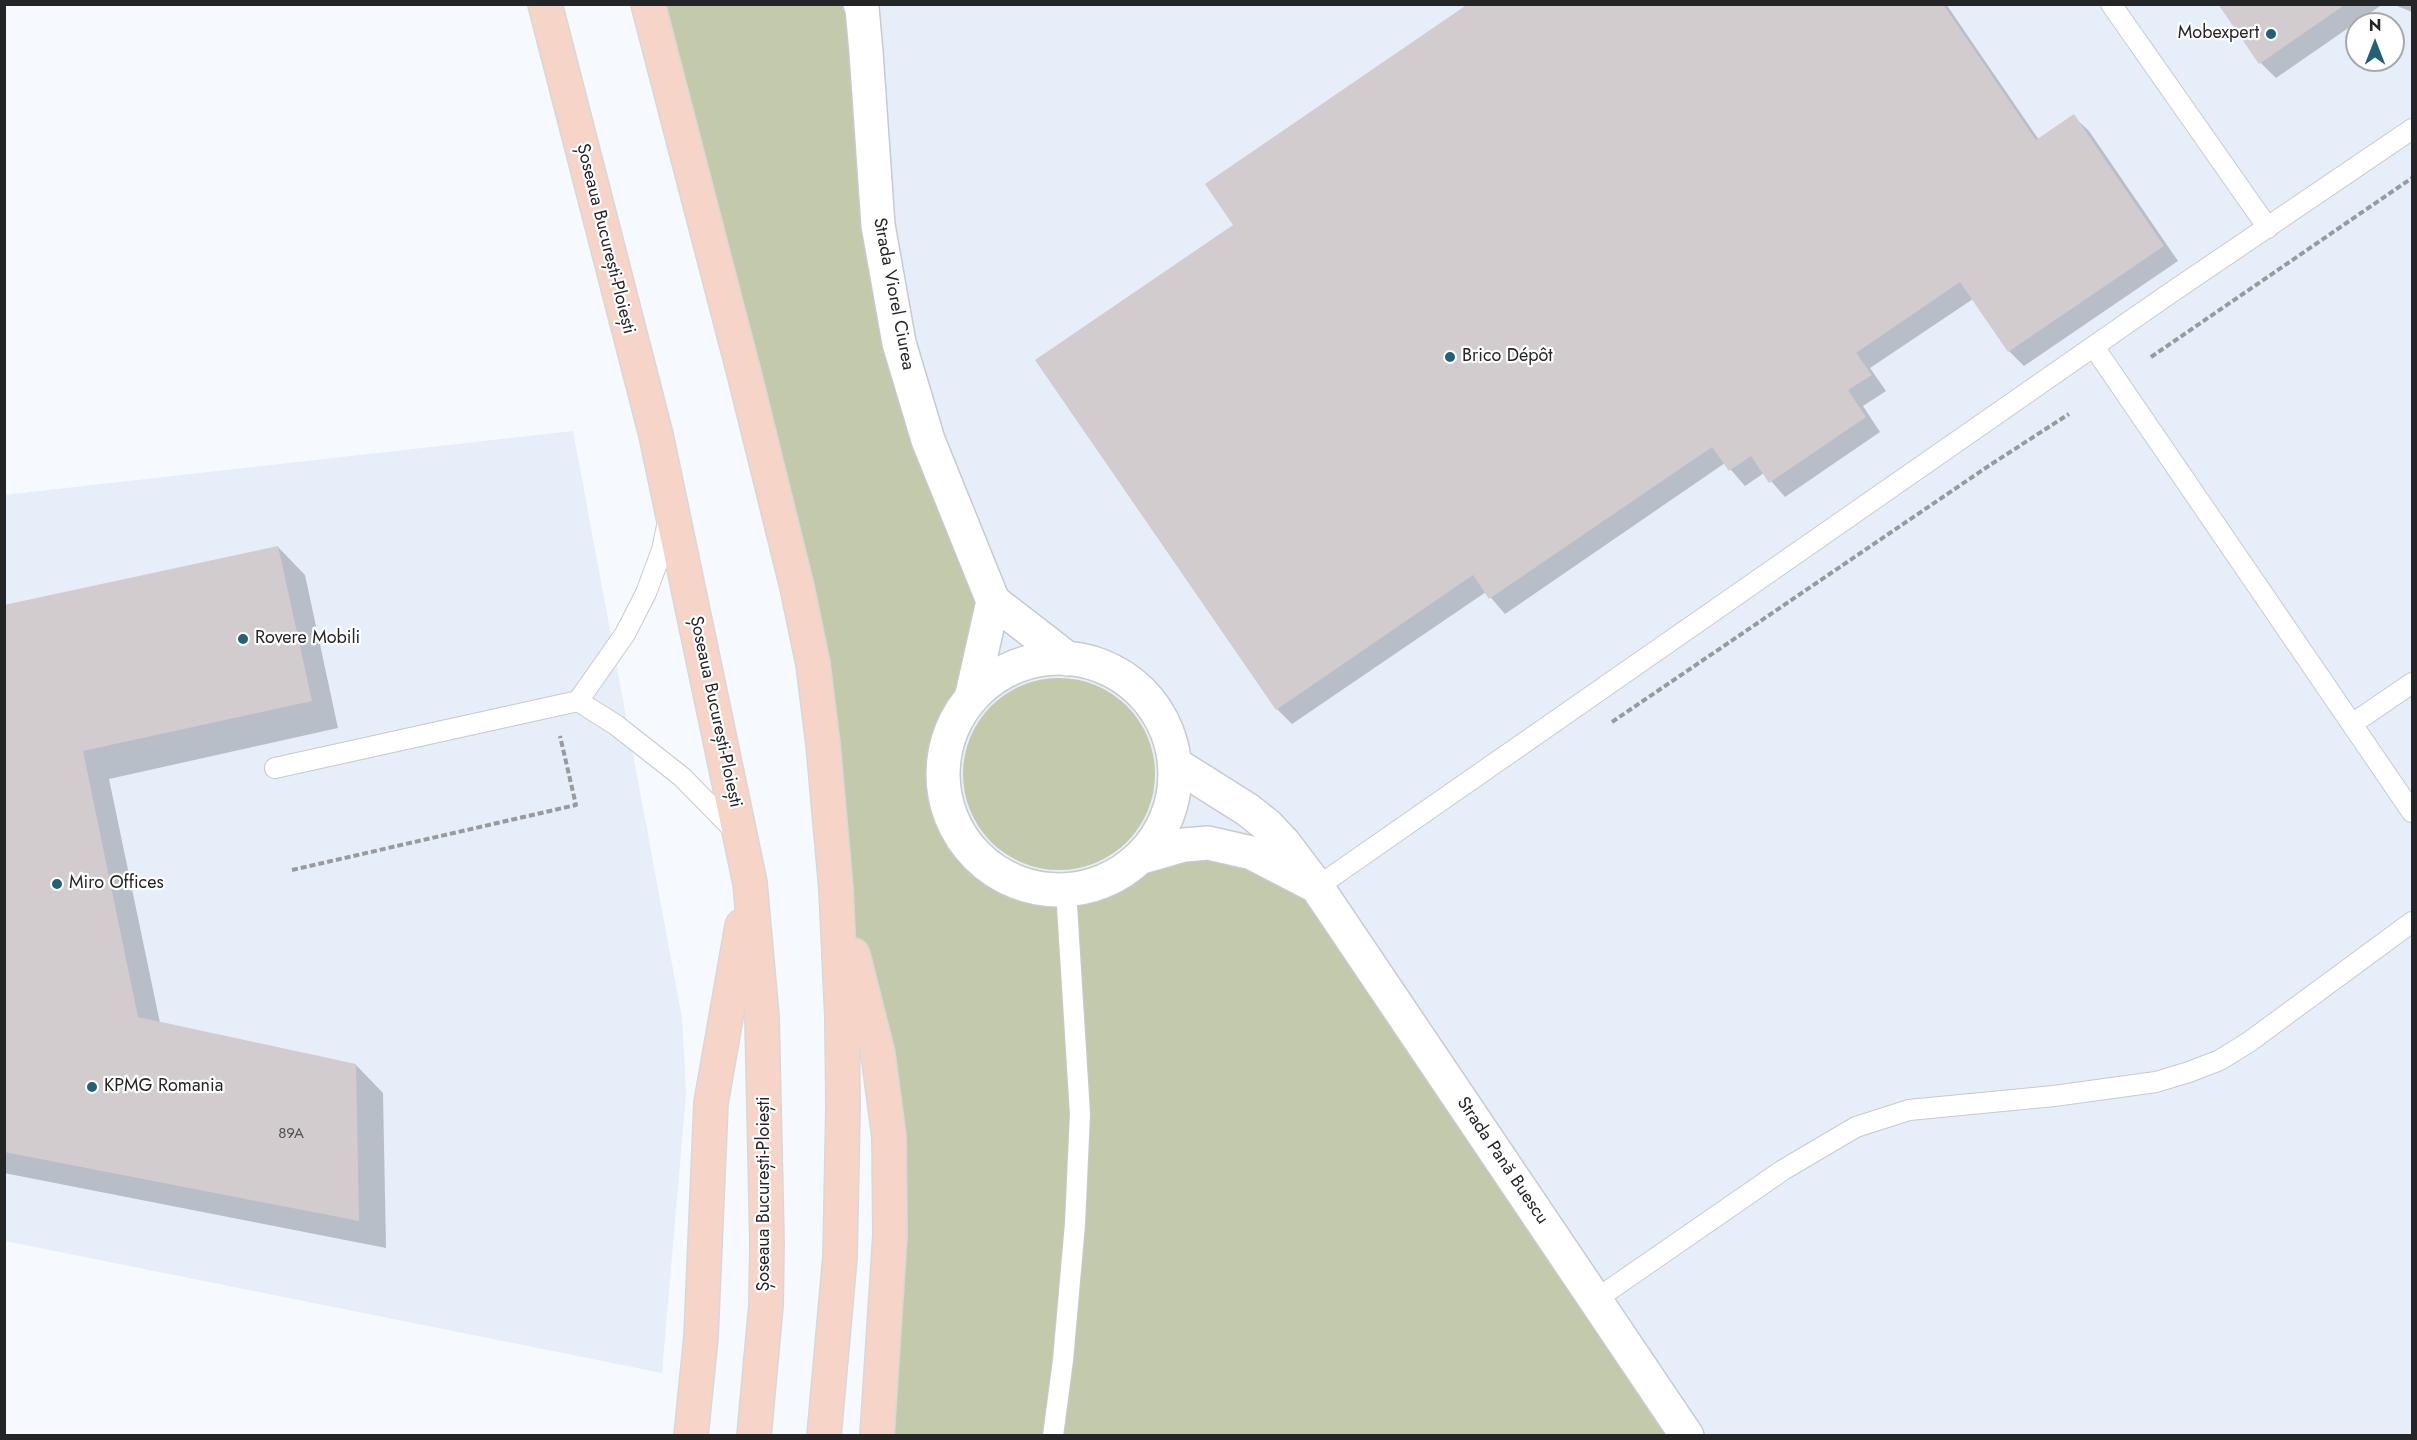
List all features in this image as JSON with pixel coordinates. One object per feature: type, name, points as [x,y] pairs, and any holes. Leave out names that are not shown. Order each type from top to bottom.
[{"type":"highway","name":"Șoseaua București-Ploiești","points":[[545,4],[672,504],[750,883],[762,1017],[765,1104],[766,1305],[754,1436]]},
{"type":"highway","points":[[648,4],[746,377],[797,587],[818,699],[836,889],[842,1018],[843,1106],[840,1257],[824,1436]]},
{"type":"highway","points":[[691,1436],[701,1337],[711,1103],[750,883]]},
{"type":"highway","points":[[836,889],[878,1054],[889,1137],[890,1235],[878,1436]]},
{"type":"street","name":"Strada Viorel Ciurea","points":[[862,6],[878,225],[899,343],[928,440],[993,601]]},
{"type":"street","points":[[970,699],[993,601],[1068,659]]},
{"type":"street","points":[[1068,659],[1100,665],[1128,681],[1151,704],[1167,732],[1175,764],[1173,798],[1160,831],[1139,858],[1122,872],[1104,881],[1066,890],[1027,886],[1005,877],[985,864],[960,836],[948,811],[943,780],[943,760],[957,718],[970,699],[998,675],[1032,661],[1068,659]]},
{"type":"street","name":"Strada Pană Buescu","points":[[1175,764],[1202,779],[1268,826],[1284,843],[1317,887],[1687,1436]]},
{"type":"street","name":"Strada Pană Buescu","points":[[1139,858],[1184,845],[1216,845],[1252,853],[1317,887]]},
{"type":"lane","points":[[2111,4],[2268,228]]},
{"type":"lane","points":[[1317,887],[2166,296],[2412,129]]},
{"type":"lane","points":[[2094,347],[2412,812]]},
{"type":"lane","points":[[275,768],[578,701],[625,634],[646,593],[662,550],[672,504]]},
{"type":"lane","points":[[2352,724],[2412,683]]},
{"type":"lane","points":[[578,701],[616,725],[682,777],[742,839]]},
{"type":"lane","points":[[1053,1436],[1063,1360],[1075,1224],[1080,1114],[1066,890]]},
{"type":"lane","points":[[1595,1300],[1783,1170],[1856,1127],[1909,1110],[2156,1082],[2189,1072],[2220,1060],[2249,1042],[2412,922]]},
{"type":"path","points":[[2151,357],[2412,178]]},
{"type":"path","points":[[1606,726],[1990,465],[2069,414]]},
{"type":"path","points":[[292,870],[576,805],[554,706]]},
{"type":"shaded area","points":[[648,5],[2412,5],[2412,1435],[877,1435],[890,1235],[823,744]]},
{"type":"shaded area","points":[[573,431],[682,1018],[686,1093],[662,1373],[5,1241],[4,495]]},
{"type":"green space","points":[[648,5],[862,5],[878,225],[993,601],[971,699],[957,718],[943,760],[943,780],[948,811],[960,836],[985,864],[1005,877],[1027,886],[1047,890],[1066,890],[1104,881],[1139,858],[1184,845],[1317,887],[1687,1435],[877,1435],[890,1235],[836,889],[823,744]]},
{"type":"green space","points":[[1059,678],[1087,682],[1112,694],[1127,706],[1139,721],[1151,746],[1155,774],[1151,802],[1139,827],[1127,842],[1112,854],[1087,866],[1059,870],[1031,866],[1006,854],[991,842],[979,827],[967,802],[963,774],[967,746],[979,721],[991,706],[1006,694],[1031,682]]},
{"type":"building","name":"Brico Dépôt","points":[[1468,4],[1943,4],[2036,140],[2074,114],[2164,246],[2008,352],[1960,282],[1856,353],[1872,375],[1848,390],[1866,417],[1769,483],[1751,456],[1729,471],[1712,447],[1489,599],[1473,575],[1276,710],[1035,360],[1233,225],[1205,184]]},
{"type":"building","name":"Mobexpert","points":[[2218,4],[2346,4],[2259,64]]},
{"type":"building","name":"Miro Offices","points":[[278,546],[312,701],[83,751],[138,1017],[356,1064],[359,1221],[4,1152],[4,605]]},
{"type":"place","name":"Mobexpert","points":[[2271,34]]},
{"type":"place","name":"Brico Dépôt","points":[[1450,357]]},
{"type":"place","name":"Rovere Mobili","points":[[243,639]]},
{"type":"place","name":"Miro Offices","points":[[57,884]]},
{"type":"place","name":"KPMG Romania","points":[[92,1087]]}]
